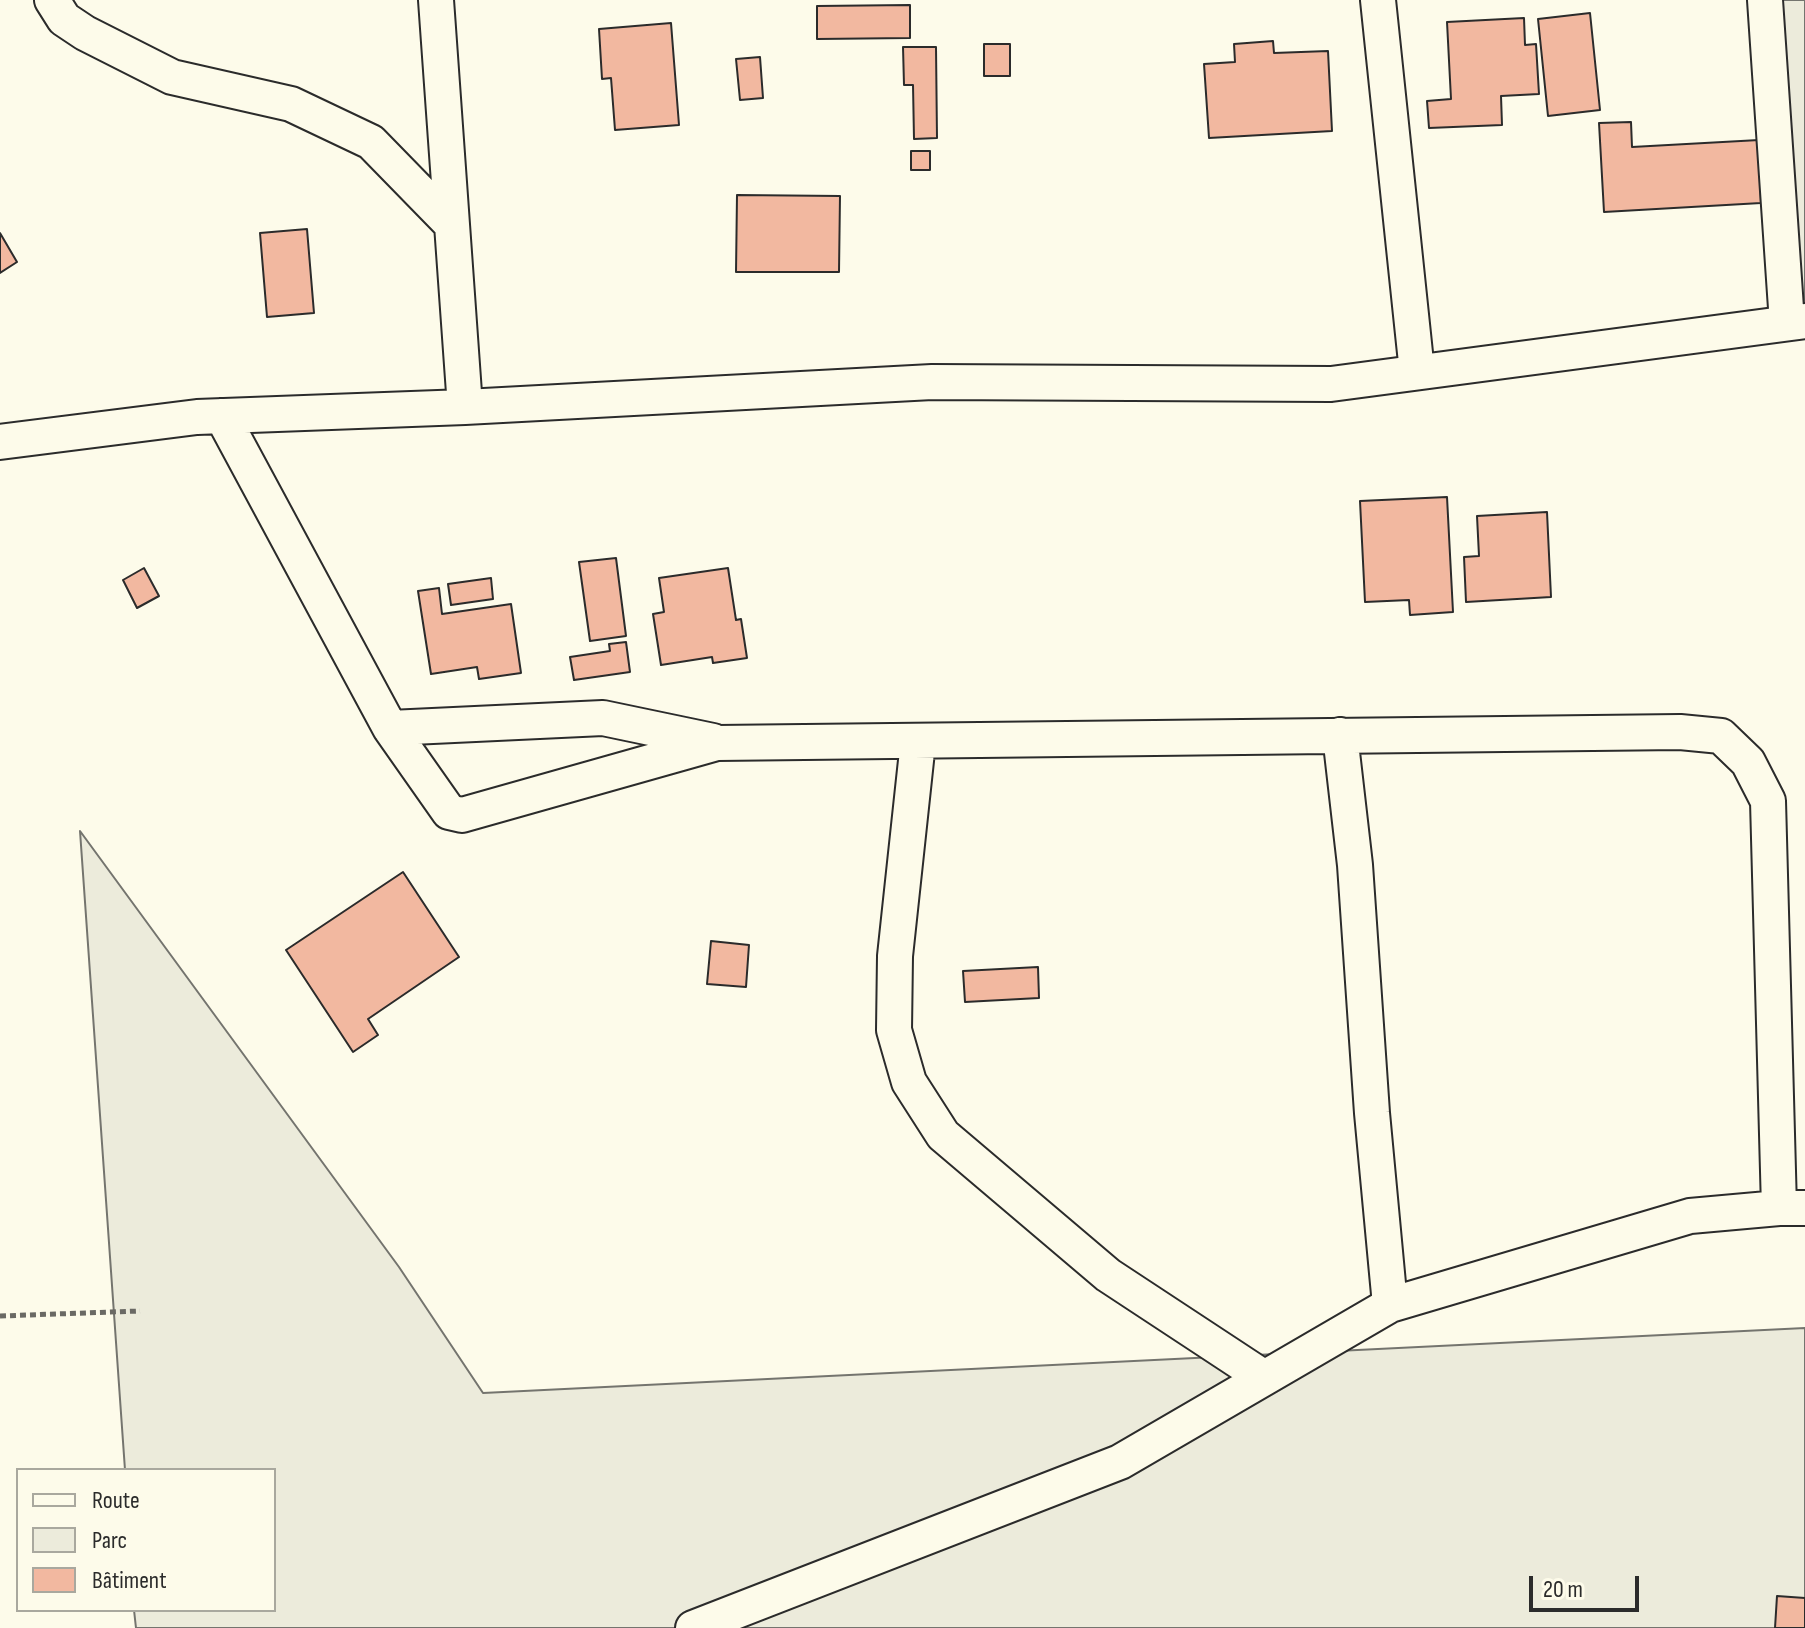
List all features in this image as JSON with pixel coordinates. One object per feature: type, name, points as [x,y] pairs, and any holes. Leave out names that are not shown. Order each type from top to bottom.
[{"type":"street","points":[[52,0],[64,19],[85,33],[172,77],[291,104],[371,142],[452,225]]},
{"type":"street","points":[[436,0],[465,407]]},
{"type":"street","points":[[1378,0],[1417,372]]},
{"type":"street","points":[[0,442],[197,417],[465,407],[932,382],[1331,384],[1796,322],[1765,0]]},
{"type":"street","points":[[222,416],[390,728],[449,812],[462,815],[717,743]]},
{"type":"street","points":[[390,728],[603,718],[717,743],[1680,732],[1721,736],[1748,762],[1768,801],[1792,1208],[1690,1216],[1390,1305],[1120,1462],[693,1628]]},
{"type":"street","points":[[1340,735],[1355,865],[1372,1113],[1390,1305]]},
{"type":"street","points":[[918,742],[895,956],[894,1030],[909,1082],[943,1135],[1108,1275],[1263,1377]]},
{"type":"path","points":[[0,1316],[140,1311]]},
{"type":"green space","points":[[1776,0],[1805,0],[1805,317],[1791,318]]},
{"type":"green space","points":[[80,831],[399,1267],[483,1393],[1805,1328],[1805,1628],[136,1628],[134,1612],[276,1612],[276,1468],[125,1468]]},
{"type":"building","points":[[910,5],[910,38],[817,39],[817,6]]},
{"type":"building","points":[[1590,13],[1600,110],[1548,116],[1538,19]]},
{"type":"building","points":[[1524,18],[1525,45],[1536,44],[1539,94],[1501,96],[1502,125],[1429,128],[1427,101],[1451,99],[1447,22]]},
{"type":"building","points":[[671,23],[679,125],[615,130],[611,78],[602,79],[599,29]]},
{"type":"building","points":[[1273,41],[1274,53],[1328,51],[1332,131],[1209,138],[1204,64],[1235,62],[1234,44]]},
{"type":"building","points":[[984,44],[1010,44],[1010,76],[984,76]]},
{"type":"building","points":[[903,47],[936,47],[937,138],[914,139],[913,85],[904,85]]},
{"type":"building","points":[[760,57],[763,98],[740,100],[736,59]]},
{"type":"building","points":[[1631,122],[1632,147],[1759,140],[1761,203],[1604,212],[1599,123]]},
{"type":"building","points":[[911,151],[930,151],[930,170],[911,170]]},
{"type":"building","points":[[737,195],[840,196],[839,272],[736,272]]},
{"type":"building","points":[[307,229],[314,313],[267,317],[260,233]]},
{"type":"building","points":[[0,233],[17,262],[0,273]]},
{"type":"building","points":[[1447,497],[1453,612],[1410,615],[1409,600],[1365,602],[1360,501]]},
{"type":"building","points":[[1547,512],[1551,597],[1466,602],[1464,557],[1479,556],[1477,516]]},
{"type":"building","points":[[616,558],[626,636],[590,641],[579,562]]},
{"type":"building","points":[[144,568],[159,596],[137,608],[123,580]]},
{"type":"building","points":[[728,568],[736,620],[741,619],[747,658],[713,663],[712,657],[661,665],[653,614],[664,612],[659,578]]},
{"type":"building","points":[[491,578],[493,599],[451,605],[448,584]]},
{"type":"building","points":[[439,588],[442,614],[511,604],[521,673],[479,679],[477,667],[431,674],[418,591]]},
{"type":"building","points":[[626,642],[630,672],[574,680],[570,657],[610,651],[609,644]]},
{"type":"building","points":[[403,872],[459,957],[368,1019],[378,1035],[353,1052],[286,950]]},
{"type":"building","points":[[711,941],[749,945],[746,987],[707,984]]},
{"type":"building","points":[[1038,967],[1039,998],[965,1002],[963,971]]},
{"type":"building","points":[[1777,1596],[1805,1598],[1805,1628],[1775,1628]]}]
